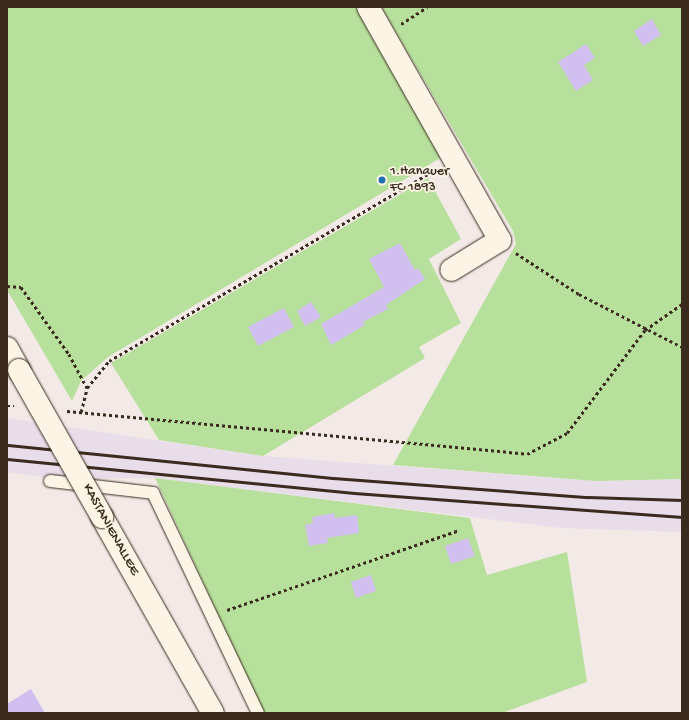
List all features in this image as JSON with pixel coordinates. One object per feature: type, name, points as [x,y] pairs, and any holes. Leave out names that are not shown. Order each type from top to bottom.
[{"type":"street","points":[[368,7],[500,240],[451,270]]},
{"type":"street","name":"KASTANIENALLEE","points":[[7,348],[213,713]]},
{"type":"lane","points":[[50,480],[153,493],[258,713]]},
{"type":"path","points":[[384,35],[427,7]]},
{"type":"path","points":[[81,412],[87,388],[109,361],[454,158]]},
{"type":"path","points":[[500,240],[533,267],[645,330],[682,347]]},
{"type":"path","points":[[7,286],[21,287],[69,354],[87,388]]},
{"type":"path","points":[[59,410],[527,454],[567,433],[645,330],[682,304]]},
{"type":"path","points":[[7,406],[22,407]]},
{"type":"path","points":[[211,615],[459,530]]},
{"type":"shaded area","points":[[7,418],[263,456],[596,481],[682,479],[682,532],[560,528],[155,478],[52,479],[7,472]]},
{"type":"green space","points":[[7,7],[358,7],[442,157],[108,357],[81,381],[72,401],[7,290]]},
{"type":"green space","points":[[381,7],[682,7],[682,479],[596,481],[393,465],[516,244],[513,231]]},
{"type":"green space","points":[[428,178],[461,239],[429,259],[461,323],[419,347],[425,358],[263,456],[159,440],[111,363]]},
{"type":"green space","points":[[155,478],[470,518],[487,575],[567,552],[587,682],[502,713],[263,713]]},
{"type":"building","points":[[652,19],[661,35],[643,46],[634,31]]},
{"type":"building","points":[[586,44],[595,58],[584,65],[593,80],[576,91],[558,62]]},
{"type":"building","points":[[400,243],[415,270],[418,268],[425,279],[386,305],[388,309],[363,322],[365,325],[331,345],[321,324],[384,287],[369,259]]},
{"type":"building","points":[[311,302],[321,317],[305,326],[297,311]]},
{"type":"building","points":[[284,308],[294,327],[258,346],[248,327]]},
{"type":"building","points":[[334,513],[335,518],[357,515],[359,533],[327,538],[328,543],[309,546],[305,525],[313,523],[312,517]]},
{"type":"building","points":[[468,538],[475,556],[451,564],[445,546]]},
{"type":"building","points":[[371,575],[376,591],[356,598],[351,582]]},
{"type":"building","points":[[31,689],[45,713],[7,713],[7,704]]},
{"type":"railway","points":[[7,445],[333,478],[588,497],[682,500]]},
{"type":"railway","points":[[7,459],[354,493],[682,517]]},
{"type":"place","name":"1.Hanauer FC 1893","points":[[382,180]]}]
